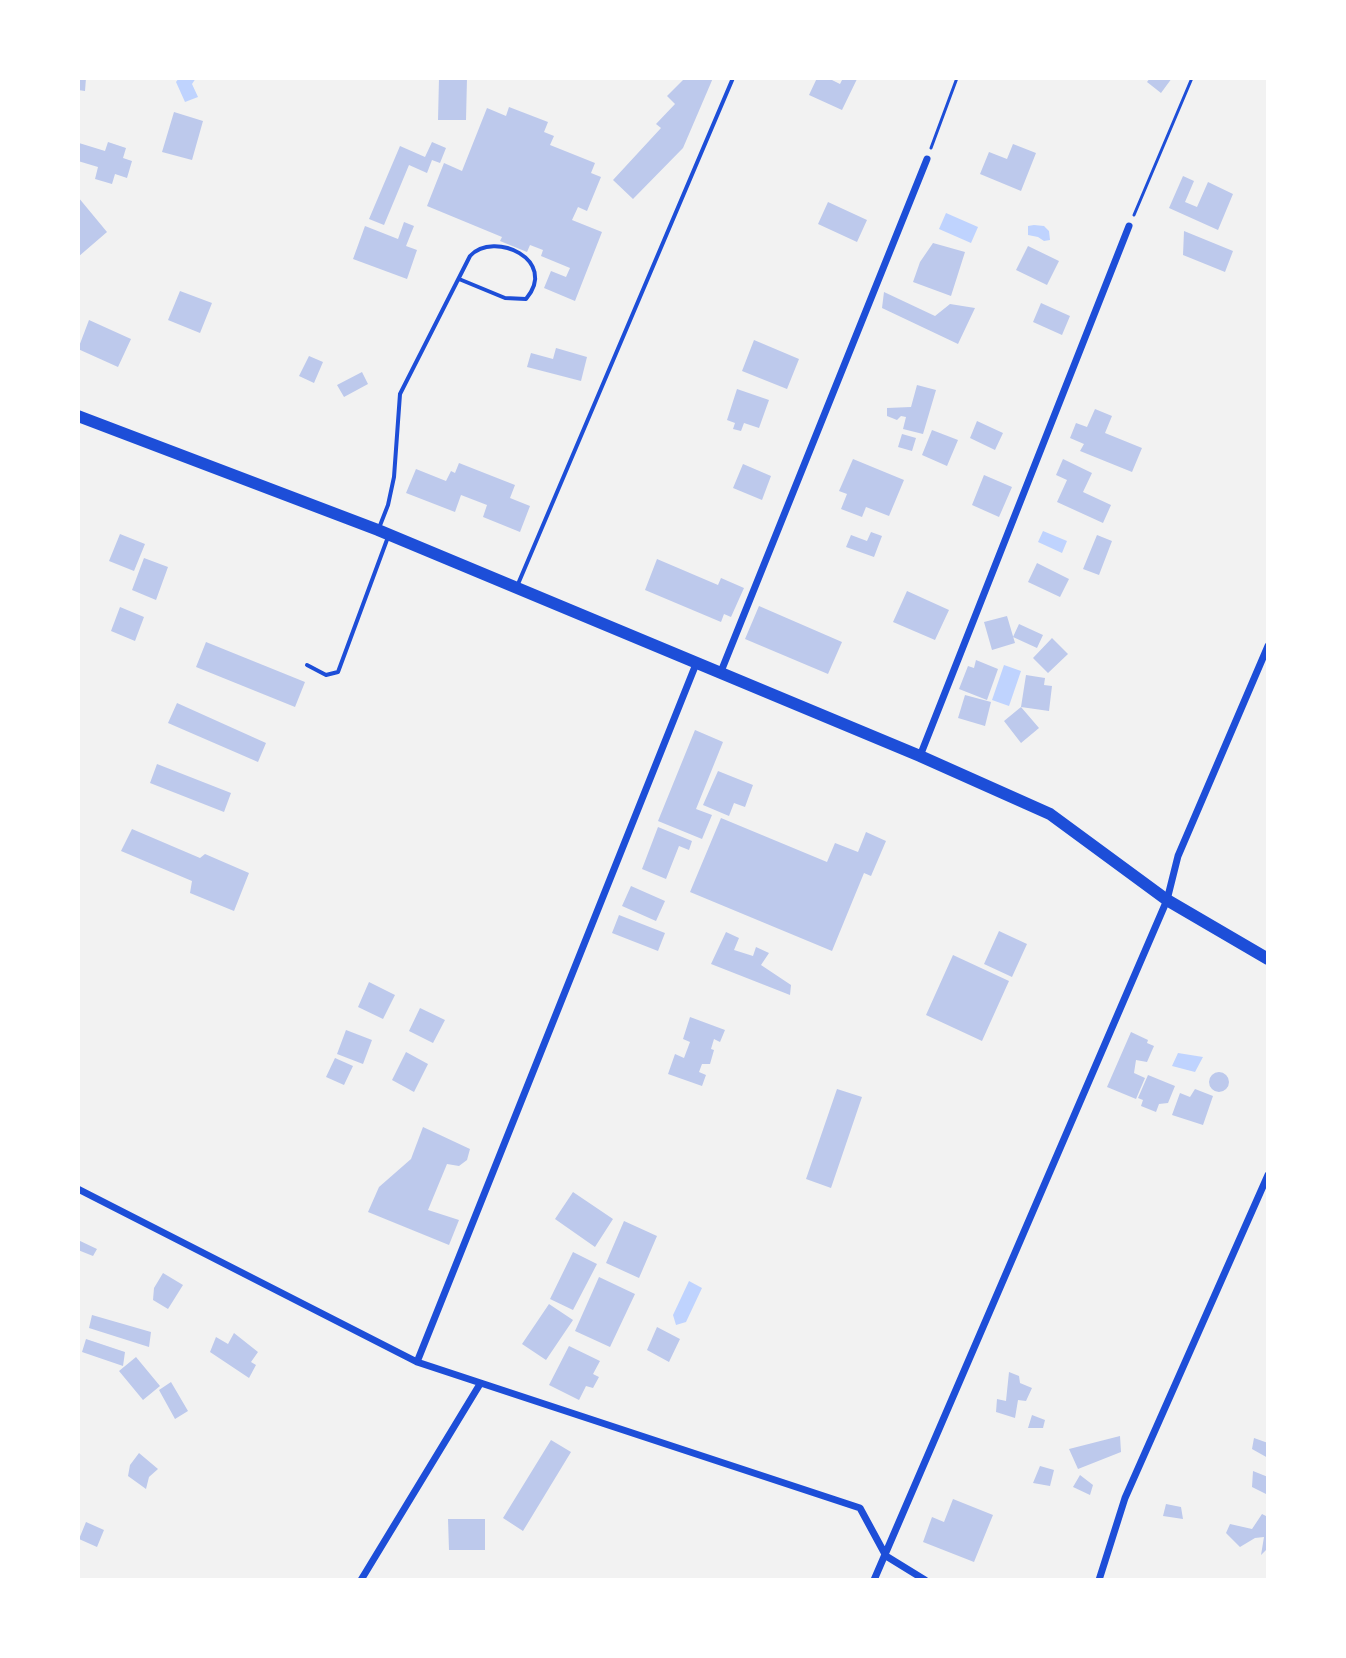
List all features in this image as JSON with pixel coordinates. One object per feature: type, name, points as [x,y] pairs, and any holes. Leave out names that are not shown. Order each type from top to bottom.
[{"type":"main road","points":[[78,416],[383,532],[920,756],[1050,814],[1167,900],[1268,959]]},
{"type":"street","points":[[720,674],[927,159]]},
{"type":"street","points":[[920,756],[1129,226]]},
{"type":"street","points":[[874,1580],[1167,900],[1178,856],[1268,646]]},
{"type":"street","points":[[417,1362],[696,664]]},
{"type":"street","points":[[1099,1580],[1125,1498],[1268,1175]]},
{"type":"street","points":[[78,1189],[417,1362],[860,1508],[886,1556],[925,1580]]},
{"type":"street","points":[[361,1580],[480,1384]]},
{"type":"lane","points":[[517,588],[733,78]]},
{"type":"lane","points":[[307,665],[326,675],[338,672],[383,532],[394,477],[400,394],[459,279],[473,252],[491,244],[525,257],[534,265],[536,276],[534,289],[526,299],[514,300],[459,279]]},
{"type":"path","points":[[927,159],[957,78]]},
{"type":"path","points":[[1129,226],[1192,78]]},
{"type":"water","points":[[179,78],[196,78],[192,84],[198,97],[185,102],[176,82]]},
{"type":"water","points":[[946,213],[978,227],[971,243],[939,229]]},
{"type":"water","points":[[1028,226],[1044,226],[1049,231],[1050,240],[1028,235]]},
{"type":"water","points":[[1043,531],[1067,541],[1062,553],[1038,542]]},
{"type":"water","points":[[1004,665],[1021,671],[1009,706],[992,700]]},
{"type":"water","points":[[1178,1053],[1203,1057],[1195,1072],[1172,1066]]},
{"type":"water","points":[[689,1281],[702,1288],[686,1322],[676,1325],[673,1315]]},
{"type":"building","points":[[78,78],[86,78],[85,91],[78,90]]},
{"type":"building","points":[[439,78],[467,78],[466,120],[438,120]]},
{"type":"building","points":[[680,78],[713,78],[683,148],[633,199],[613,180],[661,128],[656,124],[675,104],[667,96],[683,80]]},
{"type":"building","points":[[817,78],[828,78],[840,84],[843,78],[857,79],[842,110],[809,95]]},
{"type":"building","points":[[1150,78],[1172,78],[1161,93],[1147,82]]},
{"type":"building","points":[[509,107],[548,122],[544,132],[554,136],[550,145],[595,163],[591,173],[601,177],[587,211],[578,207],[572,220],[602,232],[575,301],[544,288],[551,271],[566,277],[570,268],[541,256],[543,250],[530,245],[527,252],[500,241],[502,237],[427,206],[444,163],[462,171],[487,108],[506,116]]},
{"type":"building","points":[[174,112],[203,121],[192,160],[162,152]]},
{"type":"building","points":[[108,142],[126,148],[123,158],[132,161],[127,178],[115,174],[112,184],[95,179],[98,167],[78,161],[79,143],[105,151]]},
{"type":"building","points":[[432,142],[446,148],[440,163],[432,160],[427,173],[409,165],[384,225],[369,219],[400,146],[425,157]]},
{"type":"building","points":[[1013,144],[1036,153],[1021,191],[980,174],[989,152],[1007,159]]},
{"type":"building","points":[[1183,176],[1194,181],[1185,202],[1197,207],[1208,182],[1233,194],[1218,230],[1169,208]]},
{"type":"building","points":[[78,197],[107,232],[78,257]]},
{"type":"building","points":[[828,202],[867,220],[857,242],[818,224]]},
{"type":"building","points":[[404,222],[414,226],[406,246],[417,250],[407,279],[353,259],[365,226],[398,239]]},
{"type":"building","points":[[1184,231],[1233,251],[1225,272],[1183,255]]},
{"type":"building","points":[[933,243],[965,252],[951,296],[913,282],[920,262]]},
{"type":"building","points":[[1028,246],[1059,261],[1047,285],[1016,270]]},
{"type":"building","points":[[180,291],[212,303],[200,333],[168,320]]},
{"type":"building","points":[[884,292],[935,316],[950,304],[975,308],[958,344],[882,308]]},
{"type":"building","points":[[1041,303],[1070,316],[1062,335],[1033,322]]},
{"type":"building","points":[[89,320],[131,339],[118,367],[78,349]]},
{"type":"building","points":[[754,340],[799,359],[787,389],[742,371]]},
{"type":"building","points":[[556,348],[587,357],[581,381],[527,367],[531,353],[553,359]]},
{"type":"building","points":[[309,356],[323,362],[314,383],[299,376]]},
{"type":"building","points":[[362,372],[368,384],[344,397],[337,385]]},
{"type":"building","points":[[917,385],[936,390],[923,434],[903,429],[906,417],[901,416],[897,420],[887,416],[887,408],[911,407]]},
{"type":"building","points":[[737,389],[769,400],[759,428],[744,423],[741,431],[733,429],[735,423],[727,420]]},
{"type":"building","points":[[1095,409],[1112,416],[1105,433],[1142,448],[1132,472],[1080,451],[1084,444],[1070,438],[1076,423],[1087,427]]},
{"type":"building","points":[[977,421],[1003,433],[995,450],[970,438]]},
{"type":"building","points":[[932,430],[958,440],[947,466],[922,455]]},
{"type":"building","points":[[902,434],[916,438],[912,451],[898,447]]},
{"type":"building","points":[[853,459],[904,480],[889,516],[866,507],[862,517],[841,509],[847,494],[839,491]]},
{"type":"building","points":[[1063,459],[1092,473],[1083,492],[1111,505],[1103,523],[1057,502],[1067,480],[1056,475]]},
{"type":"building","points":[[459,463],[515,485],[510,498],[530,506],[520,532],[483,517],[487,505],[461,495],[455,512],[406,493],[416,469],[446,481],[451,471],[455,473]]},
{"type":"building","points":[[743,464],[771,476],[762,500],[733,488]]},
{"type":"building","points":[[984,475],[1012,487],[999,517],[972,505]]},
{"type":"building","points":[[871,532],[882,536],[874,557],[846,547],[851,535],[867,541]]},
{"type":"building","points":[[120,534],[145,544],[134,571],[109,561]]},
{"type":"building","points":[[1097,535],[1112,541],[1099,575],[1083,569]]},
{"type":"building","points":[[144,558],[168,567],[156,600],[132,590]]},
{"type":"building","points":[[657,559],[718,585],[721,578],[744,588],[731,617],[724,614],[721,622],[645,590]]},
{"type":"building","points":[[1037,563],[1069,579],[1060,597],[1028,582]]},
{"type":"building","points":[[907,591],[949,610],[935,640],[893,622]]},
{"type":"building","points":[[759,606],[842,642],[828,674],[745,639]]},
{"type":"building","points":[[120,607],[144,617],[135,641],[111,631]]},
{"type":"building","points":[[1007,616],[1015,643],[992,650],[984,622]]},
{"type":"building","points":[[1019,624],[1043,635],[1037,648],[1013,637]]},
{"type":"building","points":[[1052,638],[1068,654],[1048,673],[1033,658]]},
{"type":"building","points":[[206,642],[305,682],[295,707],[196,667]]},
{"type":"building","points":[[976,660],[998,669],[987,700],[959,689],[968,666],[974,668]]},
{"type":"building","points":[[1026,675],[1045,678],[1044,685],[1052,686],[1049,711],[1021,707]]},
{"type":"building","points":[[965,695],[991,702],[985,726],[958,718]]},
{"type":"building","points":[[177,703],[266,743],[258,762],[168,723]]},
{"type":"building","points":[[1021,707],[1039,728],[1021,743],[1004,721]]},
{"type":"building","points":[[695,730],[723,742],[696,809],[712,815],[702,839],[658,821]]},
{"type":"building","points":[[157,764],[231,793],[224,812],[150,783]]},
{"type":"building","points":[[718,771],[753,785],[745,807],[734,803],[729,816],[703,805]]},
{"type":"building","points":[[721,818],[827,862],[835,843],[858,852],[866,832],[886,841],[871,876],[864,873],[832,951],[690,892]]},
{"type":"building","points":[[658,827],[692,841],[689,850],[679,846],[666,879],[642,869]]},
{"type":"building","points":[[132,829],[200,858],[205,854],[249,873],[234,911],[190,893],[192,881],[121,851]]},
{"type":"building","points":[[631,886],[665,901],[656,921],[622,906]]},
{"type":"building","points":[[619,915],[665,933],[658,951],[612,933]]},
{"type":"building","points":[[999,931],[1027,944],[1012,977],[984,964]]},
{"type":"building","points":[[726,932],[739,938],[734,950],[753,956],[756,947],[769,953],[761,965],[791,985],[790,995],[711,964]]},
{"type":"building","points":[[953,955],[1009,981],[982,1041],[926,1015]]},
{"type":"building","points":[[369,982],[395,995],[383,1019],[358,1007]]},
{"type":"building","points":[[420,1008],[445,1020],[433,1043],[409,1031]]},
{"type":"building","points":[[690,1017],[725,1030],[720,1042],[714,1039],[710,1064],[702,1064],[699,1072],[706,1075],[702,1086],[668,1074],[675,1054],[684,1058],[690,1042],[683,1039]]},
{"type":"building","points":[[346,1030],[372,1040],[363,1064],[337,1054]]},
{"type":"building","points":[[1131,1032],[1154,1046],[1147,1062],[1136,1060],[1134,1073],[1145,1078],[1136,1099],[1107,1087]]},
{"type":"building","points":[[406,1052],[428,1064],[414,1092],[392,1080]]},
{"type":"building","points":[[335,1058],[353,1066],[344,1085],[326,1077]]},
{"type":"building","points":[[1219,1072],[1226,1075],[1229,1082],[1226,1089],[1219,1092],[1212,1089],[1209,1082],[1212,1075]]},
{"type":"building","points":[[1148,1075],[1175,1086],[1168,1103],[1159,1104],[1156,1112],[1141,1106],[1143,1100],[1138,1098]]},
{"type":"building","points":[[837,1089],[862,1097],[831,1188],[806,1179]]},
{"type":"building","points":[[1195,1089],[1213,1096],[1203,1125],[1172,1115],[1180,1093],[1190,1097]]},
{"type":"building","points":[[423,1127],[470,1149],[467,1160],[459,1166],[447,1164],[428,1210],[459,1220],[449,1245],[368,1212],[379,1187],[411,1159]]},
{"type":"building","points":[[573,1192],[613,1219],[595,1247],[555,1219]]},
{"type":"building","points":[[624,1221],[657,1236],[639,1278],[606,1263]]},
{"type":"building","points":[[78,1240],[97,1249],[93,1256],[78,1250]]},
{"type":"building","points":[[573,1252],[597,1264],[573,1310],[550,1299]]},
{"type":"building","points":[[163,1273],[183,1285],[168,1309],[153,1300],[154,1288]]},
{"type":"building","points":[[599,1277],[635,1294],[610,1347],[575,1331]]},
{"type":"building","points":[[549,1304],[573,1320],[546,1360],[522,1344]]},
{"type":"building","points":[[92,1315],[151,1332],[149,1347],[89,1328]]},
{"type":"building","points":[[657,1327],[680,1339],[669,1362],[647,1350]]},
{"type":"building","points":[[234,1333],[258,1352],[251,1362],[256,1365],[249,1378],[210,1352],[216,1337],[228,1344]]},
{"type":"building","points":[[86,1339],[125,1352],[123,1366],[82,1352]]},
{"type":"building","points":[[569,1346],[600,1361],[593,1374],[599,1377],[593,1388],[586,1386],[579,1400],[549,1385]]},
{"type":"building","points":[[136,1357],[160,1386],[143,1400],[119,1371]]},
{"type":"building","points":[[1009,1372],[1019,1376],[1020,1383],[1032,1388],[1026,1401],[1018,1400],[1015,1418],[996,1412],[997,1399],[1006,1401]]},
{"type":"building","points":[[171,1382],[188,1411],[175,1419],[159,1390]]},
{"type":"building","points":[[1032,1415],[1045,1420],[1043,1428],[1028,1428]]},
{"type":"building","points":[[1120,1436],[1121,1452],[1078,1469],[1069,1449]]},
{"type":"building","points":[[1254,1438],[1268,1443],[1268,1458],[1252,1449]]},
{"type":"building","points":[[551,1440],[571,1452],[523,1531],[503,1518]]},
{"type":"building","points":[[139,1453],[158,1469],[149,1477],[146,1489],[128,1476],[130,1465]]},
{"type":"building","points":[[1040,1466],[1054,1470],[1050,1486],[1033,1483]]},
{"type":"building","points":[[1253,1471],[1268,1477],[1268,1495],[1252,1487]]},
{"type":"building","points":[[1080,1475],[1093,1485],[1090,1495],[1073,1487]]},
{"type":"building","points":[[953,1499],[993,1515],[974,1562],[923,1542],[932,1517],[944,1522]]},
{"type":"building","points":[[1166,1504],[1181,1507],[1183,1519],[1163,1516]]},
{"type":"building","points":[[1262,1514],[1268,1517],[1268,1548],[1261,1555],[1264,1537],[1255,1538],[1240,1547],[1226,1533],[1230,1524],[1252,1529]]},
{"type":"building","points":[[448,1519],[485,1519],[485,1550],[449,1550]]},
{"type":"building","points":[[86,1522],[104,1530],[97,1547],[79,1539]]}]
